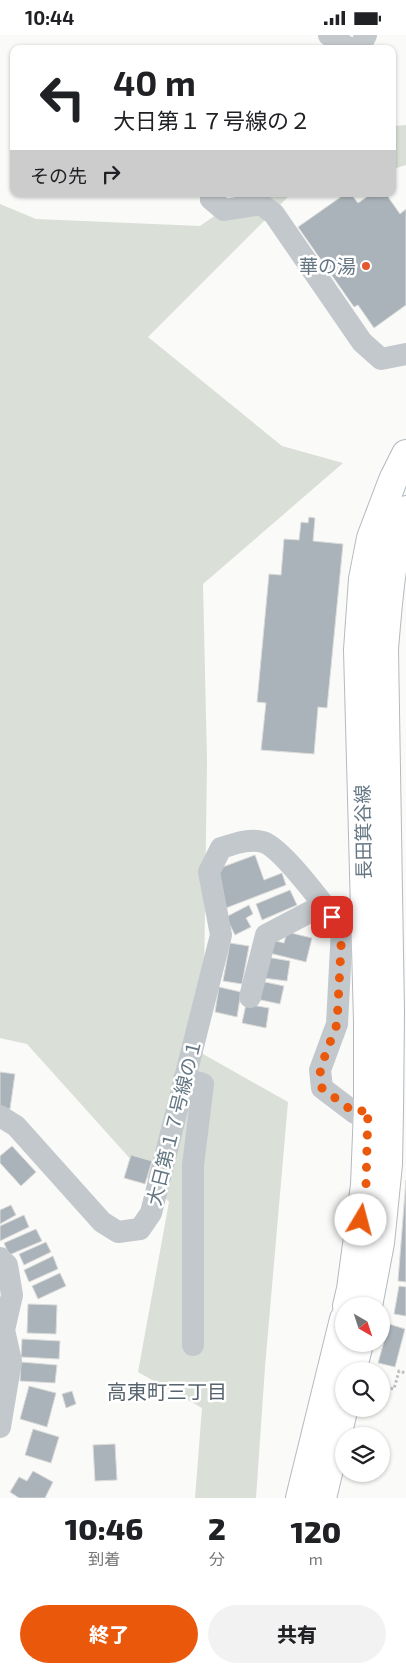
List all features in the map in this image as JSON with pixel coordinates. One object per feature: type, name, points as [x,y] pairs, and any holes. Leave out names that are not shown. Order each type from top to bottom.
[{"type":"street","points":[[329,35],[344,45]]},
{"type":"street","points":[[212,197],[211,199],[224,210],[261,204],[274,214],[362,342],[381,359],[406,354]]},
{"type":"street","name":"長田箕谷線","points":[[349,1297],[366,1185],[368,1109],[362,744],[358,650],[363,579],[371,538],[392,480],[406,454]]},
{"type":"street","name":"長田箕谷線","points":[[370,1297],[380,1243],[388,1164],[398,1009],[384,649],[388,590],[393,556],[406,510]]},
{"type":"street","name":"大日第１７号線の１","points":[[0,1116],[16,1126],[102,1222],[118,1232],[140,1229],[151,1213],[221,935],[209,872],[221,848],[239,842],[263,842],[282,855],[323,905]]},
{"type":"street","points":[[250,997],[266,935],[323,905],[342,928],[337,1024],[320,1069],[322,1088],[355,1113],[368,1109]]},
{"type":"street","points":[[184,1079],[203,1084],[193,1165],[193,1345]]},
{"type":"street","points":[[0,1258],[7,1265],[12,1295],[4,1330],[11,1361],[0,1427]]},
{"type":"street","points":[[317,1498],[339,1353]]},
{"type":"street","points":[[317,1498],[341,1417]]},
{"type":"path","points":[[390,1388],[394,1389],[399,1371],[406,1373]]},
{"type":"shaded area","points":[[406,125],[406,165],[396,168],[396,126]]},
{"type":"shaded area","points":[[242,197],[288,197],[148,337],[282,446],[343,463],[203,584],[207,761],[203,1054],[288,1102],[265,1367],[256,1498],[195,1498],[202,1408],[138,1372],[169,1202],[27,1044],[0,1038],[0,204],[36,219],[200,226]]},
{"type":"building","name":"華の湯","points":[[341,197],[353,197],[358,203],[367,197],[388,197],[400,214],[406,209],[406,305],[374,328],[358,305],[354,307],[298,227]]},
{"type":"building","points":[[309,517],[315,518],[313,541],[343,544],[327,708],[318,707],[314,754],[261,750],[266,703],[257,702],[269,574],[281,575],[284,539],[299,540],[301,522],[308,523]]},
{"type":"building","points":[[255,855],[264,880],[282,873],[286,885],[226,908],[212,871]]},
{"type":"building","points":[[290,890],[297,905],[262,920],[256,904]]},
{"type":"building","points":[[249,905],[253,914],[246,918],[251,927],[235,935],[226,917]]},
{"type":"building","points":[[287,932],[312,938],[306,962],[265,952],[268,939],[284,943]]},
{"type":"building","points":[[230,943],[249,946],[242,984],[223,981]]},
{"type":"building","points":[[266,957],[290,961],[287,981],[263,978]]},
{"type":"building","points":[[260,981],[284,986],[280,1004],[256,999]]},
{"type":"building","points":[[219,987],[241,992],[237,1017],[215,1012]]},
{"type":"building","points":[[246,1004],[269,1008],[266,1028],[242,1023]]},
{"type":"building","points":[[0,1072],[15,1074],[10,1109],[0,1108]]},
{"type":"building","points":[[12,1146],[36,1172],[21,1186],[0,1163],[0,1156]]},
{"type":"building","points":[[131,1155],[152,1161],[145,1184],[124,1178]]},
{"type":"building","points":[[406,1180],[406,1282],[398,1281]]},
{"type":"building","points":[[11,1205],[16,1215],[0,1224],[0,1210]]},
{"type":"building","points":[[24,1215],[29,1227],[0,1241],[0,1226]]},
{"type":"building","points":[[36,1229],[42,1241],[9,1255],[4,1243]]},
{"type":"building","points":[[46,1242],[51,1252],[24,1265],[19,1254]]},
{"type":"building","points":[[53,1256],[58,1269],[29,1282],[24,1270]]},
{"type":"building","points":[[60,1273],[66,1286],[38,1299],[32,1286]]},
{"type":"building","points":[[399,1286],[406,1287],[406,1316],[394,1314]]},
{"type":"building","points":[[28,1304],[57,1305],[56,1334],[27,1333]]},
{"type":"building","points":[[390,1324],[405,1329],[395,1367],[390,1366],[390,1362],[378,1362],[381,1353],[390,1353]]},
{"type":"building","points":[[22,1339],[60,1341],[59,1359],[21,1357]]},
{"type":"building","points":[[21,1362],[57,1365],[55,1383],[20,1381]]},
{"type":"building","points":[[29,1386],[56,1393],[47,1427],[20,1419]]},
{"type":"building","points":[[72,1391],[76,1404],[66,1408],[62,1394]]},
{"type":"building","points":[[33,1429],[59,1437],[51,1463],[25,1455]]},
{"type":"building","points":[[115,1444],[117,1480],[95,1481],[93,1445]]},
{"type":"building","points":[[33,1471],[53,1482],[45,1498],[19,1498],[10,1492],[19,1477],[27,1481]]},
{"type":"place","name":"華の湯","points":[[366,266]]},
{"type":"district","name":"高東町三丁目","points":[[167,1392]]},
{"type":"route","points":[[332,917],[342,928],[337,1024],[320,1069],[322,1088],[340,1104],[355,1113],[368,1109],[366,1185],[361,1220]]}]
